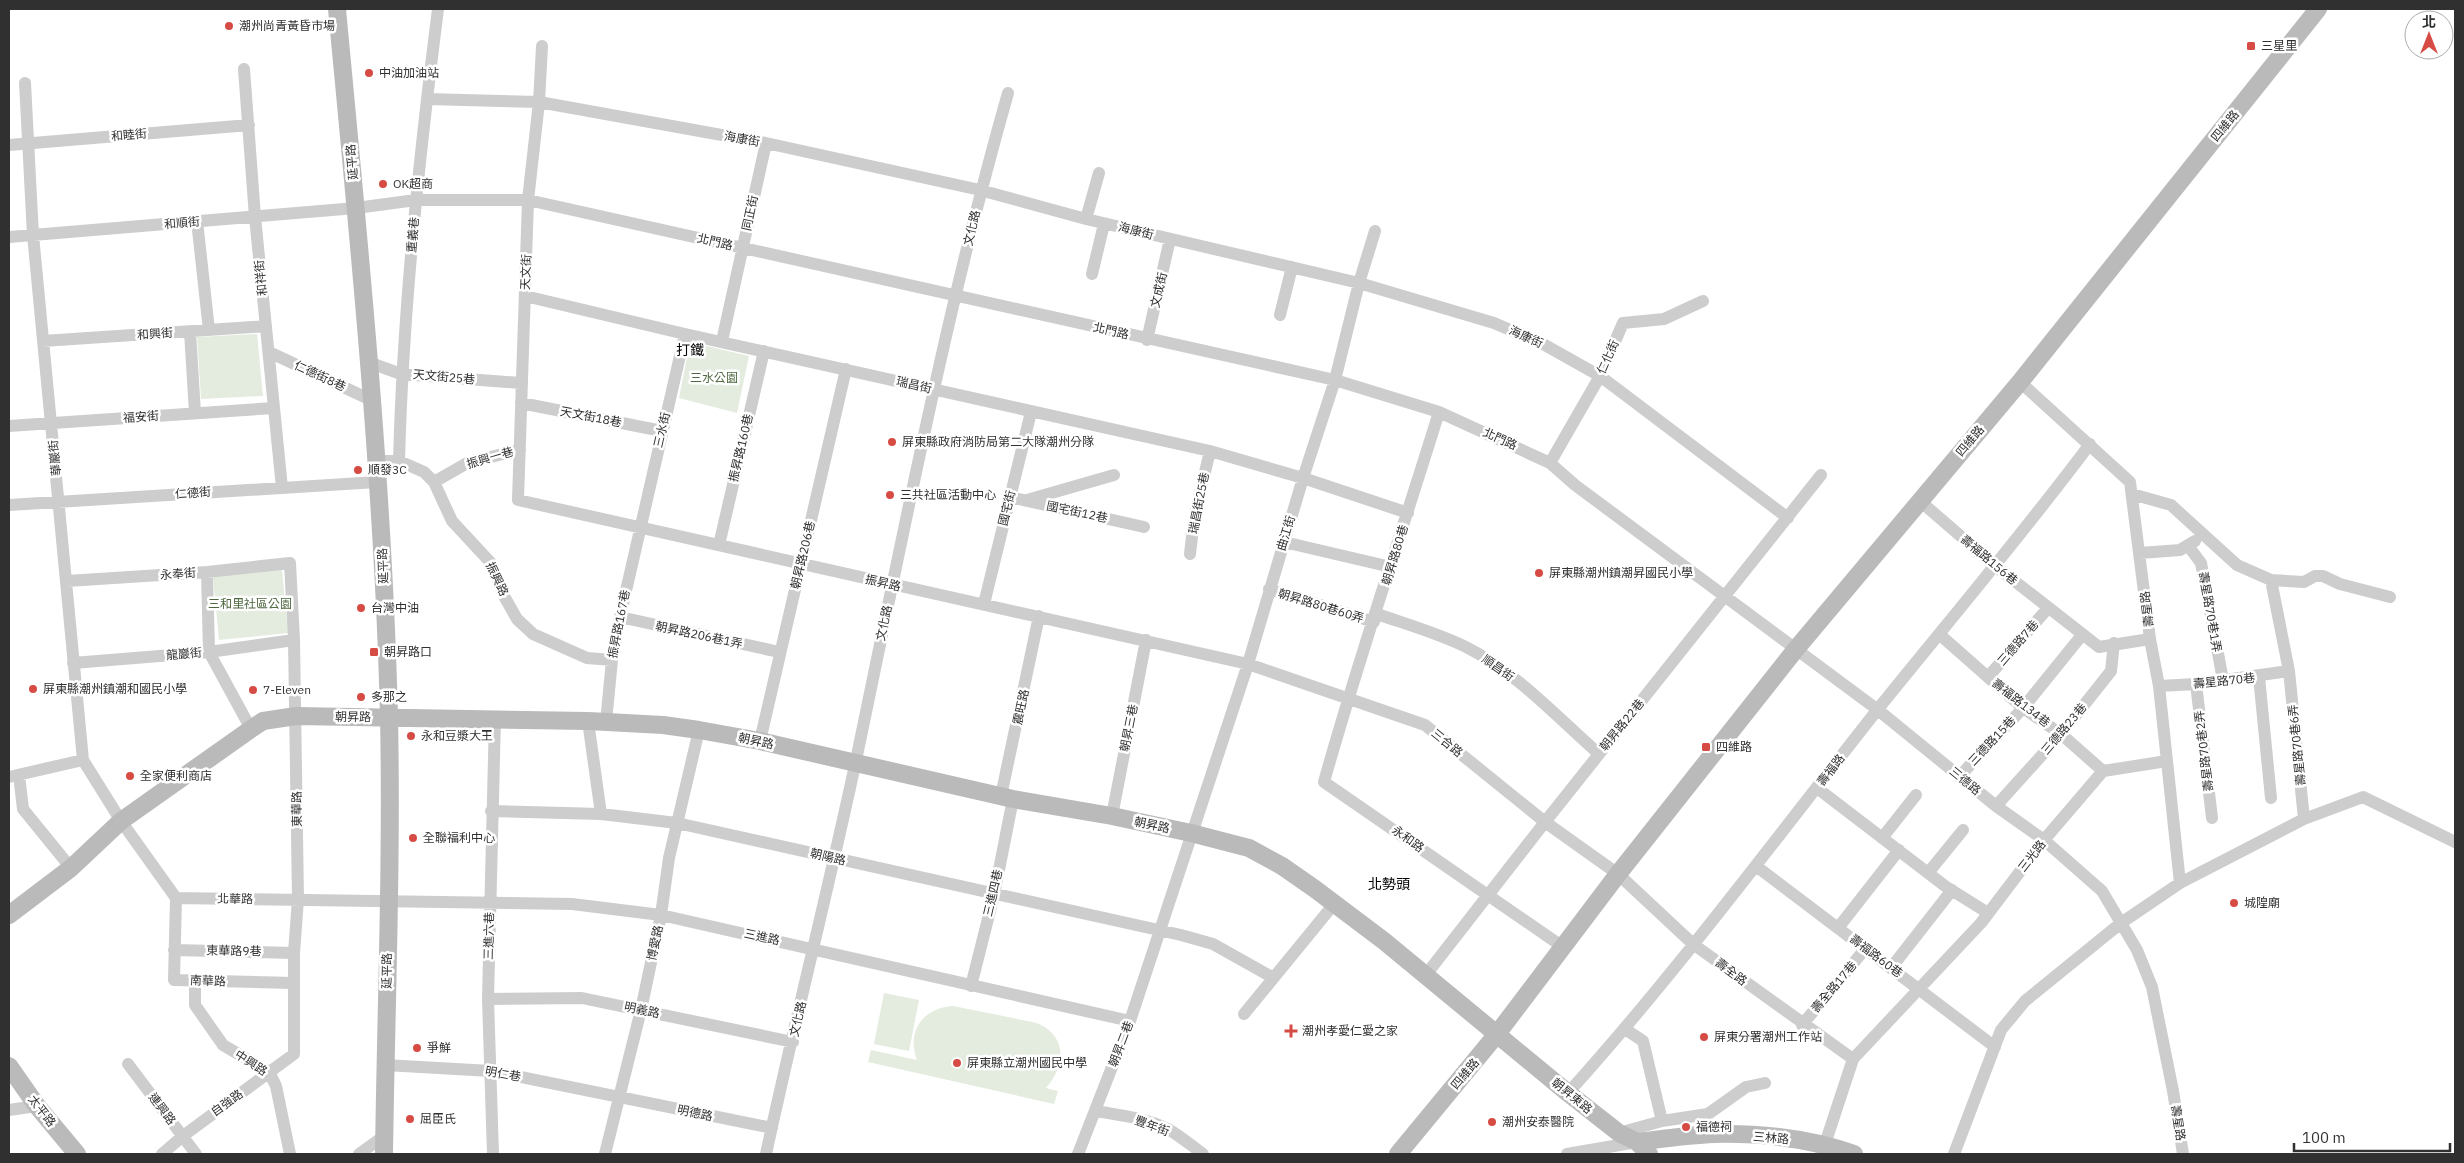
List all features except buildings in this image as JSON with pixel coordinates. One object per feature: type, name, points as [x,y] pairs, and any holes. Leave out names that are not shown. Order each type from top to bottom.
[{"type":"main road","name":"延平路","points":[[338,9],[376,461],[382,548],[389,717],[384,1154]]},
{"type":"main road","name":"四維路","points":[[1398,1154],[1497,1034],[1618,874],[1796,649],[2020,382],[2318,9]]},
{"type":"main road","name":"朝昇路","points":[[10,912],[71,868],[122,821],[263,721],[296,716],[494,718],[663,725],[760,741],[1007,798],[1112,816],[1249,848],[1282,866],[1334,904],[1497,1034]]},
{"type":"main road","name":"朝昇東路","points":[[1497,1034],[1619,1133],[1643,1148]]},
{"type":"main road","name":"太平路","points":[[9,1066],[37,1106],[77,1154]]},
{"type":"main road","name":"三林路","points":[[1643,1148],[1714,1134],[1783,1138],[1854,1154]]},
{"type":"street","name":"重義巷","points":[[399,461],[401,374],[416,200],[438,9]]},
{"type":"street","name":"天文街","points":[[518,500],[528,200],[539,102],[542,46]]},
{"type":"street","name":"和祥街","points":[[244,69],[255,217],[282,488]]},
{"type":"street","name":"華巖街","points":[[25,84],[33,235],[83,760],[122,821]]},
{"type":"street","name":"文化路","points":[[766,1154],[835,858],[892,585],[956,295],[980,190],[1008,93]]},
{"type":"street","name":"海康街","points":[[427,99],[539,102],[766,143],[980,190],[1104,224],[1359,283],[1494,323],[1543,344],[1600,376],[1788,518]]},
{"type":"street","name":"和睦街","points":[[9,144],[249,125]]},
{"type":"street","name":"同正街","points":[[722,342],[766,143]]},
{"type":"street","points":[[1086,219],[1099,173]]},
{"type":"street","name":"北門路","points":[[356,208],[416,200],[528,200],[956,295],[1147,340],[1335,380],[1439,412],[1550,463],[1575,485],[1796,649]]},
{"type":"street","name":"和順街","points":[[9,237],[356,208]]},
{"type":"street","points":[[196,221],[209,330]]},
{"type":"street","points":[[1092,274],[1104,224]]},
{"type":"street","name":"曲江街","points":[[1190,833],[1248,664],[1303,478],[1335,380],[1359,283],[1375,231]]},
{"type":"street","name":"文成街","points":[[1147,340],[1170,240]]},
{"type":"street","points":[[1280,315],[1292,267]]},
{"type":"street","name":"瑞昌街","points":[[525,296],[685,334],[1210,452],[1303,478],[1408,513]]},
{"type":"street","name":"仁化街","points":[[1550,463],[1600,376],[1623,324],[1664,319],[1702,301]]},
{"type":"street","name":"和興街","points":[[44,341],[266,326]]},
{"type":"street","points":[[190,332],[195,413]]},
{"type":"street","name":"三水街","points":[[640,527],[685,334]]},
{"type":"street","name":"振昇路160巷","points":[[719,545],[764,351]]},
{"type":"street","name":"仁德街8巷","points":[[269,352],[371,400]]},
{"type":"street","name":"天文街25巷","points":[[368,362],[401,374],[521,383]]},
{"type":"street","name":"朝昇路206巷","points":[[760,741],[779,652],[846,369]]},
{"type":"street","name":"壽星路","points":[[2020,382],[2130,482],[2150,639],[2159,686],[2180,883]]},
{"type":"street","name":"天文街18巷","points":[[521,402],[662,431]]},
{"type":"street","name":"福安街","points":[[9,426],[274,408]]},
{"type":"street","name":"國宅街","points":[[984,604],[1030,412]]},
{"type":"street","name":"朝昇路80巷","points":[[1348,697],[1375,618],[1439,412]]},
{"type":"street","name":"壽福路","points":[[1568,1093],[1626,1029],[1994,565],[2046,504],[2090,444]]},
{"type":"street","name":"振興一巷","points":[[434,482],[469,462],[520,450]]},
{"type":"street","name":"瑞昌街25巷","points":[[1190,554],[1194,519],[1210,452]]},
{"type":"street","name":"振興路","points":[[376,461],[399,461],[424,472],[434,482],[452,521],[491,563],[504,596],[517,619],[533,634],[587,658],[612,660]]},
{"type":"street","points":[[1024,500],[1114,475]]},
{"type":"street","name":"朝昇路22巷","points":[[1425,976],[1821,475]]},
{"type":"street","name":"仁德街","points":[[9,505],[377,482]]},
{"type":"street","points":[[2132,494],[2171,505],[2183,513],[2202,534],[2237,565],[2271,580],[2304,582],[2315,576],[2323,576],[2340,584],[2390,597]]},
{"type":"street","name":"國宅街12巷","points":[[1010,497],[1144,527]]},
{"type":"street","name":"振昇路","points":[[518,500],[1248,664]]},
{"type":"street","name":"壽福路156巷","points":[[1920,501],[1994,565],[2048,608],[2061,616],[2082,635],[2099,647],[2114,643]]},
{"type":"street","name":"振昇路167巷","points":[[606,722],[612,660],[640,527]]},
{"type":"street","points":[[2140,553],[2180,550],[2189,547],[2202,534]]},
{"type":"street","points":[[1284,542],[1391,567]]},
{"type":"street","name":"壽星路70巷1弄","points":[[2189,547],[2201,562],[2223,680]]},
{"type":"street","name":"永奉街","points":[[67,581],[206,572],[290,563]]},
{"type":"street","name":"東華路","points":[[290,563],[296,716],[298,900],[293,983],[294,1054]]},
{"type":"street","points":[[206,572],[209,652],[251,729]]},
{"type":"street","name":"壽星路70巷6弄","points":[[2271,580],[2289,672],[2304,820]]},
{"type":"street","name":"朝昇路80巷60弄","points":[[1269,589],[1375,618]]},
{"type":"street","name":"三德路7巷","points":[[1988,677],[2048,608]]},
{"type":"street","name":"震旺路","points":[[1007,798],[1039,616]]},
{"type":"street","name":"朝昇路206巷1弄","points":[[620,617],[779,652]]},
{"type":"street","name":"順昌街","points":[[1375,618],[1458,643],[1482,656],[1519,683],[1599,754]]},
{"type":"street","name":"壽福路134巷","points":[[1939,634],[2023,708],[2061,734],[2103,771]]},
{"type":"street","name":"三德路15巷","points":[[1959,777],[2023,708],[2082,635]]},
{"type":"street","points":[[2114,643],[2150,639]]},
{"type":"street","name":"龍巖街","points":[[73,663],[209,652],[294,640]]},
{"type":"street","name":"朝昇三巷","points":[[1112,816],[1146,640]]},
{"type":"street","name":"三德路23巷","points":[[1996,806],[2061,734],[2111,671],[2114,643]]},
{"type":"street","name":"三德路","points":[[1796,649],[1878,710],[1996,806],[2044,840],[2102,891],[2137,950],[2152,987],[2173,1091]]},
{"type":"street","name":"三合路","points":[[1248,664],[1348,697],[1426,726],[1545,822],[1618,874]]},
{"type":"street","name":"壽星路70巷","points":[[2159,686],[2196,684],[2289,672]]},
{"type":"street","points":[[2259,677],[2271,798]]},
{"type":"street","name":"壽星路70巷2弄","points":[[2196,684],[2212,818]]},
{"type":"street","name":"永和路","points":[[1348,697],[1324,782],[1563,947]]},
{"type":"street","name":"三進六巷","points":[[493,1154],[488,998],[494,718]]},
{"type":"street","points":[[588,721],[601,814]]},
{"type":"street","name":"博愛路","points":[[605,1154],[641,1010],[661,915],[677,823],[699,730]]},
{"type":"street","points":[[71,868],[23,809],[14,776],[83,760]]},
{"type":"street","points":[[2103,771],[2167,761]]},
{"type":"street","name":"三光路","points":[[1919,989],[1988,913],[2044,840],[2103,771]]},
{"type":"street","points":[[1817,788],[1928,874],[1988,913]]},
{"type":"street","points":[[1882,838],[1916,795]]},
{"type":"street","points":[[1954,1154],[2001,1030],[2025,1001],[2122,922],[2180,883],[2304,820],[2363,797],[2455,842]]},
{"type":"street","name":"三進四巷","points":[[971,986],[994,895],[1007,798]]},
{"type":"street","name":"朝陽路","points":[[491,811],[601,814],[677,823],[1160,932]]},
{"type":"street","points":[[122,821],[176,898]]},
{"type":"street","points":[[1928,874],[1963,830]]},
{"type":"street","name":"朝昇二巷","points":[[1078,1154],[1130,1021],[1160,932],[1190,833]]},
{"type":"street","points":[[1838,928],[1899,850]]},
{"type":"street","name":"壽福路60巷","points":[[1756,866],[1995,1047]]},
{"type":"street","name":"壽全路","points":[[1618,874],[1693,944],[1852,1060]]},
{"type":"street","points":[[1891,968],[1952,890]]},
{"type":"street","name":"北華路","points":[[176,898],[388,900]]},
{"type":"street","name":"南華路","points":[[176,898],[174,980],[293,983]]},
{"type":"street","name":"三進路","points":[[388,900],[572,904],[661,915],[1130,1021]]},
{"type":"street","points":[[1244,1014],[1272,977],[1334,904]]},
{"type":"street","points":[[1160,932],[1213,944],[1272,977]]},
{"type":"street","name":"壽全路17巷","points":[[1802,1025],[1865,949]]},
{"type":"street","name":"東華路9巷","points":[[174,950],[294,953]]},
{"type":"street","name":"中興路","points":[[195,982],[195,1006],[223,1045],[269,1072],[276,1086],[290,1154]]},
{"type":"street","points":[[1820,1147],[1852,1060],[1919,989]]},
{"type":"street","name":"明義路","points":[[488,998],[582,998],[793,1042]]},
{"type":"street","points":[[1626,1029],[1643,1041],[1662,1120]]},
{"type":"street","name":"自強路","points":[[162,1154],[183,1136],[294,1054]]},
{"type":"street","name":"連興路","points":[[128,1064],[196,1154]]},
{"type":"street","name":"明仁巷","points":[[385,1065],[491,1070],[618,1097]]},
{"type":"street","points":[[1619,1133],[1662,1120],[1708,1114],[1746,1087],[1764,1083]]},
{"type":"street","name":"壽星路","points":[[2173,1091],[2182,1154]]},
{"type":"street","name":"明德路","points":[[618,1097],[772,1128]]},
{"type":"street","points":[[9,1110],[37,1106]]},
{"type":"street","name":"豐年街","points":[[1096,1111],[1138,1119],[1164,1128],[1203,1154]]},
{"type":"street","points":[[1708,1114],[1714,1134]]},
{"type":"street","points":[[359,1154],[384,1136]]},
{"type":"street","name":"三林路","points":[[1567,1154],[1643,1148]]},
{"type":"green space","points":[[257,334],[263,396],[201,399],[197,337]]},
{"type":"green space","name":"三水公園","points":[[690,342],[749,356],[737,413],[679,398]]},
{"type":"green space","name":"三和里社區公園","points":[[282,569],[288,633],[219,640],[213,576]]},
{"type":"green space","points":[[884,993],[919,1000],[909,1051],[874,1044]]},
{"type":"green space","points":[[953,1006],[1033,1022],[1049,1030],[1059,1045],[1060,1054],[1057,1072],[1046,1088],[1058,1091],[1054,1104],[868,1062],[871,1050],[917,1060],[914,1040],[920,1023],[933,1011]]},
{"type":"place","name":"潮州尚青黃昏市場","points":[[229,26]]},
{"type":"place","name":"三星里","points":[[2251,46]]},
{"type":"place","name":"中油加油站","points":[[369,73]]},
{"type":"place","name":"OK超商","points":[[383,184]]},
{"type":"place","name":"屏東縣政府消防局第二大隊潮州分隊","points":[[892,442]]},
{"type":"place","name":"順發3C","points":[[358,470]]},
{"type":"place","name":"三共社區活動中心","points":[[890,495]]},
{"type":"place","name":"屏東縣潮州鎮潮昇國民小學","points":[[1539,573]]},
{"type":"place","name":"台灣中油","points":[[361,608]]},
{"type":"place","name":"朝昇路口","points":[[374,652]]},
{"type":"place","name":"屏東縣潮州鎮潮和國民小學","points":[[33,689]]},
{"type":"place","name":"7-Eleven","points":[[253,690]]},
{"type":"place","name":"多那之","points":[[361,697]]},
{"type":"place","name":"永和豆漿大王","points":[[411,736]]},
{"type":"place","name":"四維路","points":[[1706,747]]},
{"type":"place","name":"全家便利商店","points":[[130,776]]},
{"type":"place","name":"全聯福利中心","points":[[413,838]]},
{"type":"place","name":"城隍廟","points":[[2234,903]]},
{"type":"place","name":"潮州孝愛仁愛之家","points":[[1291,1031]]},
{"type":"place","name":"屏東分署潮州工作站","points":[[1704,1037]]},
{"type":"place","name":"爭鮮","points":[[417,1048]]},
{"type":"place","name":"屏東縣立潮州國民中學","points":[[957,1063]]},
{"type":"place","name":"屈臣氏","points":[[410,1119]]},
{"type":"place","name":"潮州安泰醫院","points":[[1492,1122]]},
{"type":"place","name":"福德祠","points":[[1686,1127]]},
{"type":"district","name":"打鐵","points":[[690,350]]},
{"type":"district","name":"北勢頭","points":[[1389,884]]}]
